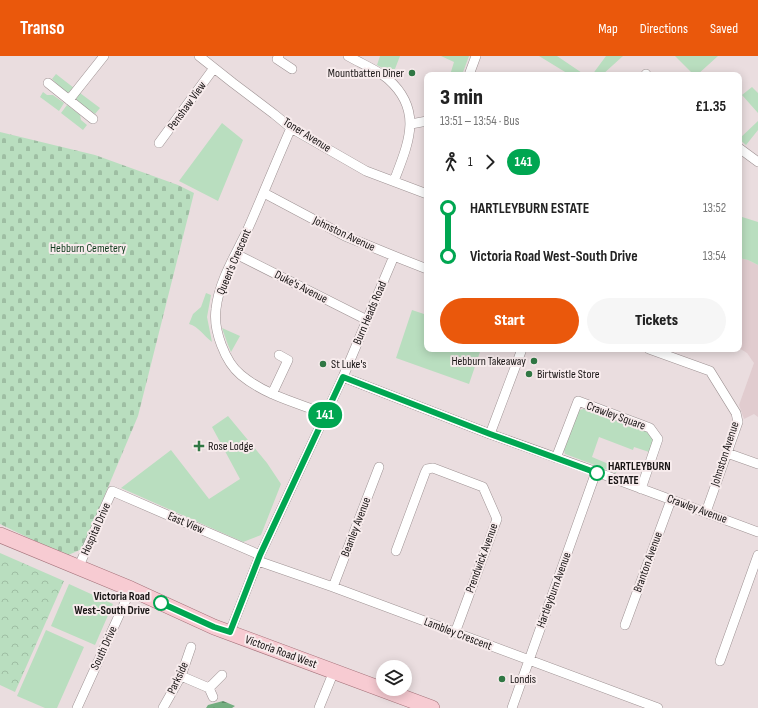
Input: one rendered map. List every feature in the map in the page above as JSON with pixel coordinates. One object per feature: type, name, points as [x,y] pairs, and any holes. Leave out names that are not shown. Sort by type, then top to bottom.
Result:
[{"type":"main road","name":"Victoria Road West","points":[[0,535],[79,566],[214,627],[432,708]]},
{"type":"street","points":[[69,100],[104,56]]},
{"type":"street","name":"Toner Avenue","points":[[199,56],[291,128],[366,171],[424,193]]},
{"type":"street","points":[[279,56],[277,59],[292,69]]},
{"type":"street","points":[[348,56],[387,78],[404,98],[411,124],[407,147],[394,181]]},
{"type":"street","points":[[470,72],[476,56]]},
{"type":"street","name":"Penshaw View","points":[[159,143],[214,68]]},
{"type":"street","points":[[48,83],[93,119]]},
{"type":"street","points":[[411,124],[424,122]]},
{"type":"street","name":"Queen's Crescent","points":[[291,128],[264,193],[220,287],[215,311],[221,346],[229,361],[240,374],[261,389],[326,414]]},
{"type":"street","points":[[742,150],[758,162]]},
{"type":"street","name":"Johnston Avenue","points":[[264,193],[345,236],[424,268]]},
{"type":"street","name":"Duke's Avenue","points":[[236,254],[367,320]]},
{"type":"street","name":"Burn Heads Road","points":[[230,632],[259,558],[343,377],[394,256]]},
{"type":"street","points":[[490,434],[521,352]]},
{"type":"street","name":"Johnston Avenue","points":[[657,352],[710,371],[736,413],[738,422],[706,512]]},
{"type":"street","points":[[272,394],[288,360],[279,355]]},
{"type":"street","name":"Crawley Avenue","points":[[343,377],[490,434],[758,532]]},
{"type":"street","name":"Crawley Square","points":[[556,458],[578,401],[650,428],[658,439],[641,489]]},
{"type":"street","points":[[727,453],[758,464]]},
{"type":"street","name":"Beanley Avenue","points":[[334,587],[379,467]]},
{"type":"street","name":"Prendwick Avenue","points":[[396,551],[427,469],[434,468],[483,486],[497,519],[455,633]]},
{"type":"street","name":"Hartleyburn Avenue","points":[[512,708],[596,472]]},
{"type":"street","name":"East View","points":[[112,491],[259,558]]},
{"type":"street","name":"Hospital Drive","points":[[79,566],[112,491]]},
{"type":"street","name":"Branton Avenue","points":[[625,625],[671,500]]},
{"type":"street","points":[[720,660],[758,555]]},
{"type":"street","name":"Lambley Crescent","points":[[259,558],[455,633],[658,708]]},
{"type":"street","name":"South Drive","points":[[77,708],[131,589]]},
{"type":"street","name":"Parkside","points":[[163,708],[181,676],[191,647]]},
{"type":"street","points":[[319,708],[334,671]]},
{"type":"street","points":[[209,688],[222,675]]},
{"type":"street","points":[[181,676],[209,688],[213,697]]},
{"type":"shaded area","points":[[742,259],[758,265],[758,417],[754,414],[744,419],[739,405],[754,363],[747,353],[742,350]]},
{"type":"green space","points":[[380,56],[400,56],[393,74],[377,65]]},
{"type":"green space","points":[[441,56],[469,56],[463,72],[451,72],[454,62]]},
{"type":"green space","points":[[539,56],[557,56],[581,72],[565,72]]},
{"type":"green space","points":[[606,56],[623,56],[605,72],[594,72]]},
{"type":"green space","points":[[675,56],[718,56],[700,72],[691,72]]},
{"type":"green space","points":[[56,74],[74,88],[72,92],[64,93],[59,89],[58,85],[52,79]]},
{"type":"green space","points":[[752,87],[758,93],[758,113],[742,95]]},
{"type":"green space","points":[[43,92],[47,95],[53,95],[64,103],[59,111],[40,97]]},
{"type":"green space","points":[[80,93],[100,108],[95,114],[90,110],[83,109],[76,101],[77,96]]},
{"type":"green space","points":[[67,105],[80,115],[81,120],[87,125],[83,130],[61,113]]},
{"type":"green space","points":[[758,121],[758,130],[746,145],[742,142],[742,136]]},
{"type":"green space","points":[[222,123],[243,140],[218,201],[179,181]]},
{"type":"green space","name":"Hebburn Cemetery","points":[[0,132],[95,155],[178,185],[194,193],[138,416],[82,549],[66,556],[0,524]]},
{"type":"green space","points":[[742,217],[758,222],[758,265],[742,259]]},
{"type":"green space","points":[[206,293],[211,295],[207,317],[212,342],[198,329],[189,324],[193,314],[201,307]]},
{"type":"green space","points":[[412,310],[424,314],[424,352],[480,352],[469,384],[396,358]]},
{"type":"green space","points":[[222,328],[240,336],[231,352],[228,345]]},
{"type":"green space","points":[[584,409],[648,432],[654,439],[649,452],[634,447],[633,450],[599,437],[592,457],[618,468],[616,473],[565,454],[564,450],[579,410]]},
{"type":"green space","points":[[228,416],[267,463],[281,484],[261,535],[243,542],[121,488],[171,450],[209,499],[240,479],[212,427]]},
{"type":"green space","points":[[0,553],[64,581],[15,692],[0,685]]},
{"type":"green space","points":[[69,584],[113,604],[95,645],[51,626]]},
{"type":"green space","points":[[46,630],[84,647],[57,708],[45,708],[17,696]]},
{"type":"green space","points":[[223,701],[235,706],[232,708],[206,708],[208,705]]},
{"type":"bus line","name":"141","points":[[161,603],[214,627],[230,632],[260,555],[343,377],[490,434],[597,473]]},
{"type":"place","name":"Mountbatten Diner","points":[[412,73]]},
{"type":"place","name":"Hebburn Takeaway","points":[[534,361]]},
{"type":"place","name":"St Luke's","points":[[323,364]]},
{"type":"place","name":"Birtwistle Store","points":[[529,374]]},
{"type":"place","name":"Rose Lodge","points":[[199,446]]},
{"type":"place","name":"HARTLEYBURN ESTATE","points":[[597,473]]},
{"type":"place","name":"Victoria Road West-South Drive","points":[[161,603]]},
{"type":"place","name":"Londis","points":[[502,679]]}]
